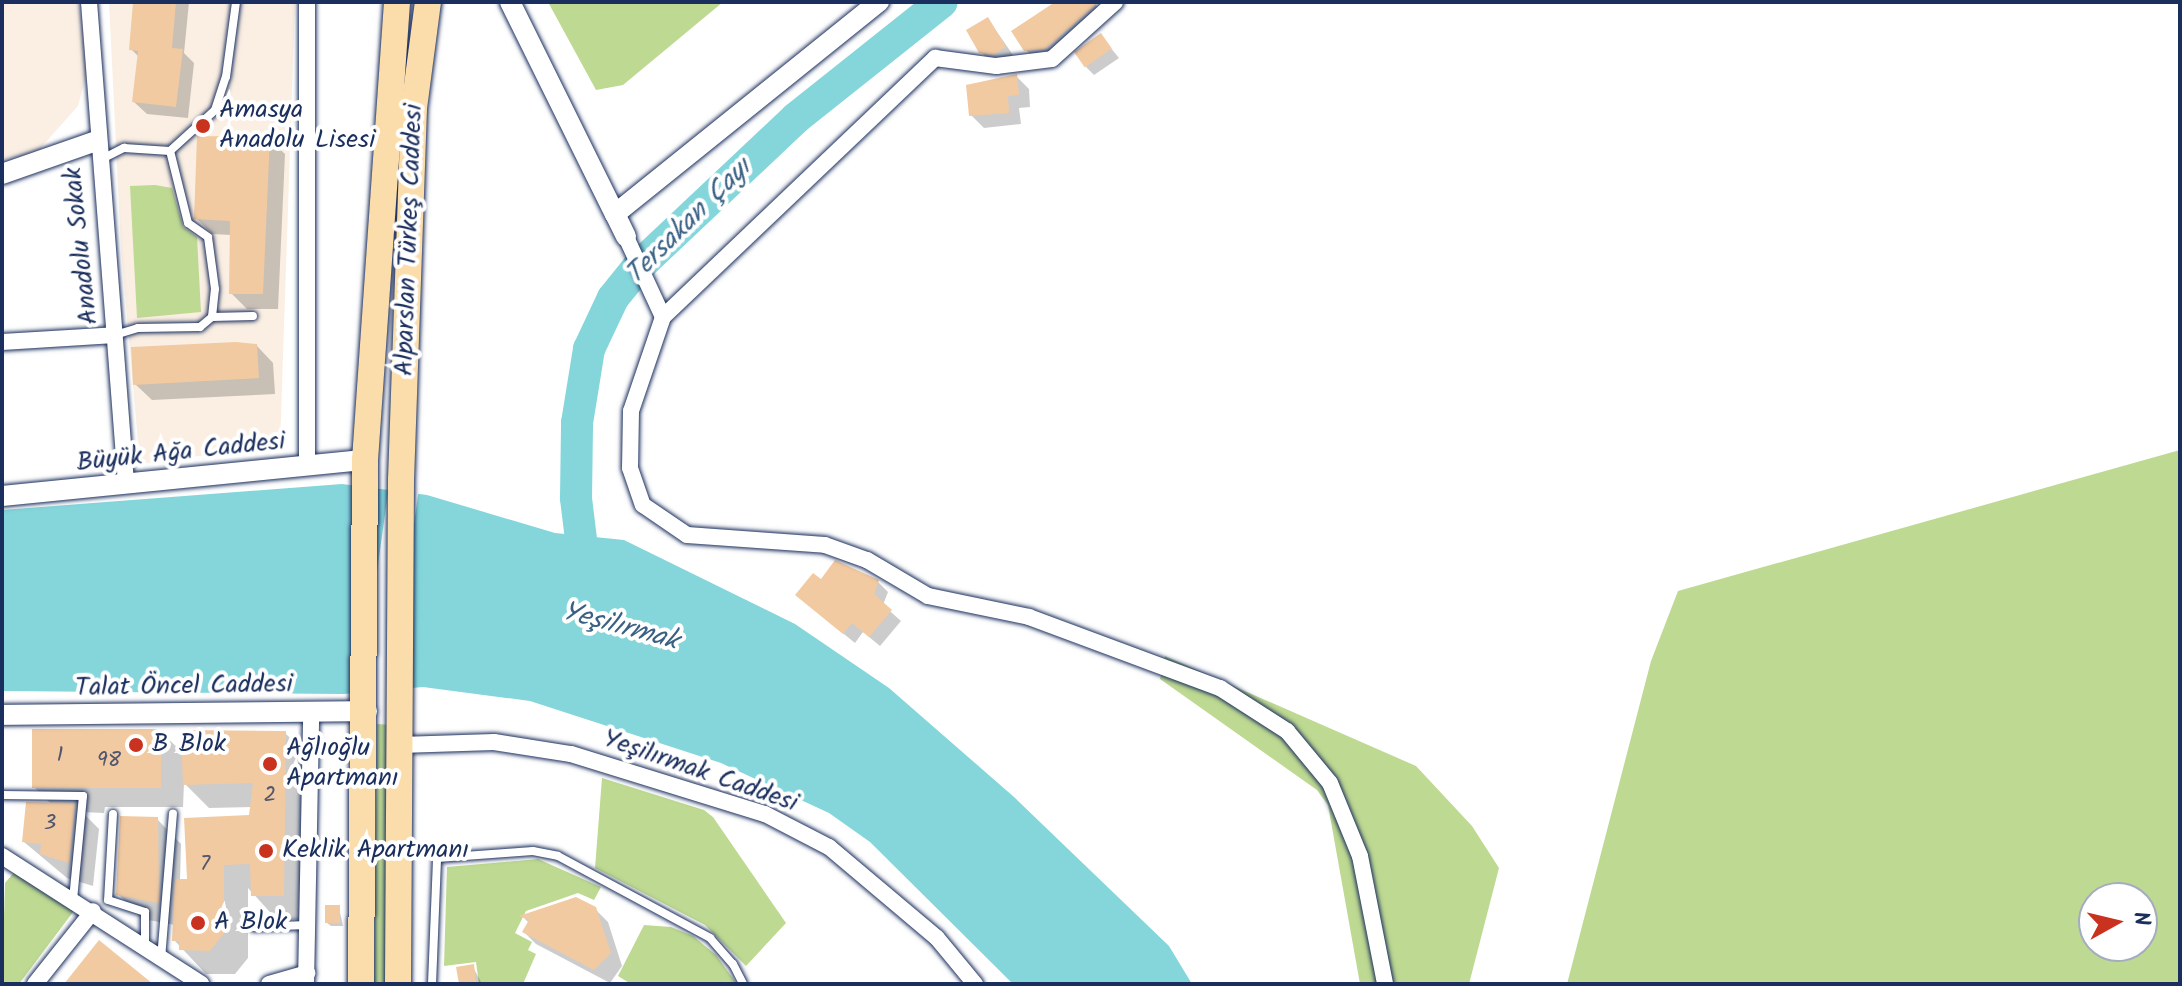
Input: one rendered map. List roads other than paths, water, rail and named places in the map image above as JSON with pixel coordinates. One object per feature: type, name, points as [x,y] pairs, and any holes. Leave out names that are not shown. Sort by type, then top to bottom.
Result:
[{"type":"highway","name":"Alparslan Türkeş Caddesi","points":[[367,705],[365,469],[397,2]]},
{"type":"highway","name":"Alparslan Türkeş Caddesi","points":[[400,745],[401,480],[414,108],[428,2]]},
{"type":"highway","points":[[361,984],[367,705]]},
{"type":"highway","points":[[398,984],[400,745]]},
{"type":"street","name":"Anadolu Sokak","points":[[89,2],[97,151],[126,485]]},
{"type":"street","points":[[307,2],[307,467]]},
{"type":"street","points":[[510,2],[663,317]]},
{"type":"street","points":[[615,214],[879,2]]},
{"type":"street","points":[[1115,2],[1052,59],[996,66],[935,58],[663,317],[631,411],[630,468],[643,505],[687,535],[825,545],[867,560],[928,596],[1029,617],[1170,666],[1247,705],[1287,731],[1330,783],[1360,856],[1385,984]]},
{"type":"street","points":[[2,174],[97,151]]},
{"type":"street","points":[[2,342],[115,335]]},
{"type":"street","name":"Büyük Ağa Caddesi","points":[[2,496],[307,467],[365,469]]},
{"type":"street","name":"Talat Öncel Caddesi","points":[[2,715],[311,712],[367,705]]},
{"type":"street","points":[[269,984],[306,978],[311,712]]},
{"type":"street","name":"Yeşilırmak Caddesi","points":[[400,745],[494,742],[571,754],[765,814],[829,847],[937,938],[975,984]]},
{"type":"street","points":[[2,856],[93,911],[201,984]]},
{"type":"street","points":[[35,984],[93,911]]},
{"type":"lane","points":[[97,151],[124,148],[170,151],[215,110],[226,77],[236,2]]},
{"type":"lane","points":[[170,151],[188,223],[208,237],[215,289],[212,317]]},
{"type":"lane","points":[[115,335],[138,328],[200,327],[212,317],[253,316]]},
{"type":"lane","points":[[2,795],[83,796],[73,899]]},
{"type":"lane","points":[[161,959],[173,813]]},
{"type":"lane","points":[[113,814],[108,900],[145,912],[145,947]]},
{"type":"lane","points":[[432,984],[437,858],[533,851],[558,856],[710,938],[733,964],[743,984]]},
{"type":"lane","points":[[254,927],[308,925]]},
{"type":"water","name":"Yeşilırmak","points":[[342,484],[427,495],[555,533],[624,540],[795,624],[889,688],[1014,797],[1169,946],[1192,984],[1013,984],[870,842],[829,813],[721,763],[530,701],[423,687],[344,694],[2,691],[2,510]]},
{"type":"waterway","name":"Tersakan Çayı","points":[[586,580],[576,498],[577,423],[589,349],[613,298],[638,267],[796,118],[942,2]]},
{"type":"place","name":"Amasya Anadolu Lisesi","points":[[203,126]]},
{"type":"place","name":"B Blok","points":[[136,745]]},
{"type":"place","name":"Ağlıoğlu Apartmanı","points":[[270,764]]},
{"type":"place","name":"Keklik Apartmanı","points":[[266,851]]},
{"type":"place","name":"A Blok","points":[[198,923]]}]
